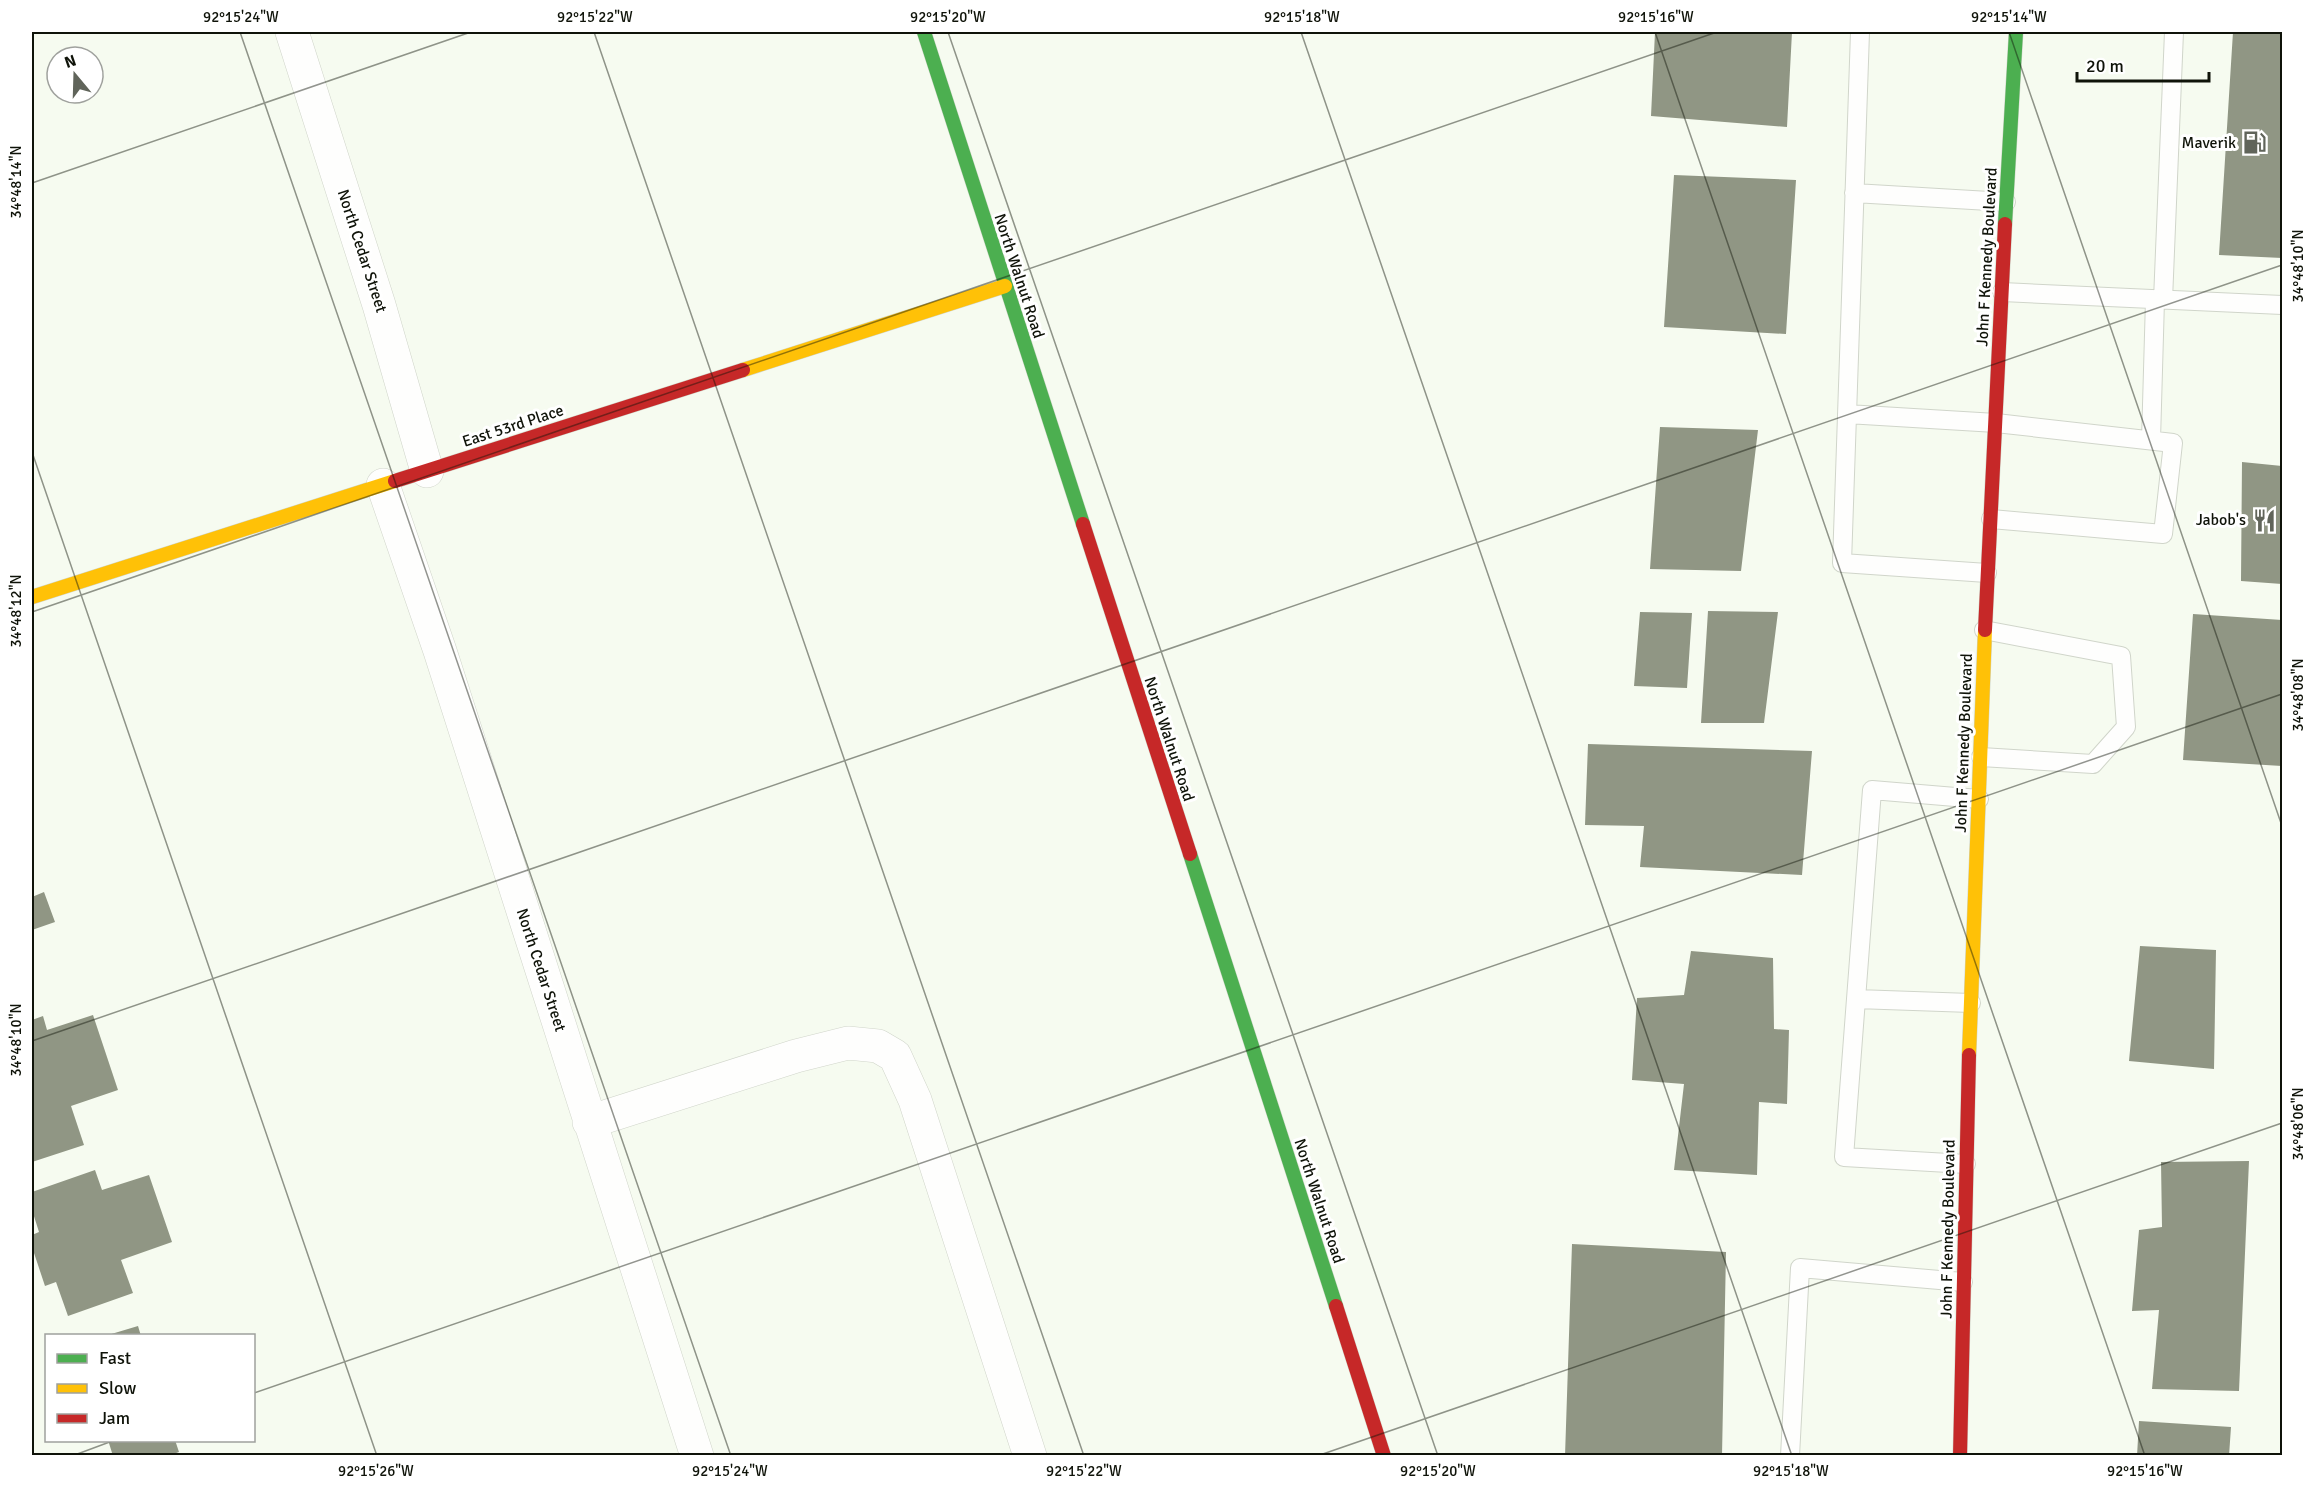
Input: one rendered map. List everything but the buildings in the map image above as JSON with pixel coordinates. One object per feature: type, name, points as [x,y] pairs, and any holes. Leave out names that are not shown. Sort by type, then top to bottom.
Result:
[{"type":"street","name":"North Cedar Street","points":[[292,32],[379,305],[427,471]]},
{"type":"street","name":"North Walnut Road","points":[[924,32],[1384,1455]]},
{"type":"street","name":"John F Kennedy Boulevard","points":[[1960,1455],[1966,1164],[1984,630],[2016,32]]},
{"type":"street","name":"East 53rd Place","points":[[32,597],[1005,286]]},
{"type":"street","name":"North Cedar Street","points":[[383,485],[440,651],[697,1455]]},
{"type":"street","points":[[589,1122],[796,1056],[848,1043],[878,1046],[895,1056],[915,1100],[1030,1455]]},
{"type":"lane","points":[[1860,32],[1842,563],[1987,573]]},
{"type":"lane","points":[[2151,440],[2174,32]]},
{"type":"lane","points":[[1854,193],[2006,202]]},
{"type":"lane","points":[[2002,292],[2283,305]]},
{"type":"lane","points":[[1847,414],[1996,423],[2173,443],[2163,534],[1991,519]]},
{"type":"lane","points":[[1981,757],[2093,764],[2126,727],[2121,657],[1984,630]]},
{"type":"lane","points":[[1966,1164],[1844,1157],[1872,790],[1980,799]]},
{"type":"lane","points":[[1856,999],[1971,1003]]},
{"type":"lane","points":[[1790,1455],[1800,1268],[1963,1282]]},
{"type":"traffic: fast","points":[[924,32],[1083,524]]},
{"type":"traffic: fast","points":[[2005,224],[2016,32]]},
{"type":"traffic: fast","points":[[1190,854],[1336,1306]]},
{"type":"traffic: slow","points":[[743,370],[1005,286]]},
{"type":"traffic: slow","points":[[32,597],[395,481]]},
{"type":"traffic: slow","points":[[1969,1055],[1985,630]]},
{"type":"traffic: jam","points":[[1985,630],[2005,224]]},
{"type":"traffic: jam","points":[[395,481],[743,370]]},
{"type":"traffic: jam","points":[[1083,524],[1190,854]]},
{"type":"traffic: jam","points":[[1960,1456],[1969,1055]]},
{"type":"traffic: jam","points":[[1336,1306],[1384,1456]]},
{"type":"place","name":"Maverik","points":[[2254,143]]},
{"type":"place","name":"Jabob's","points":[[2264,520]]}]
